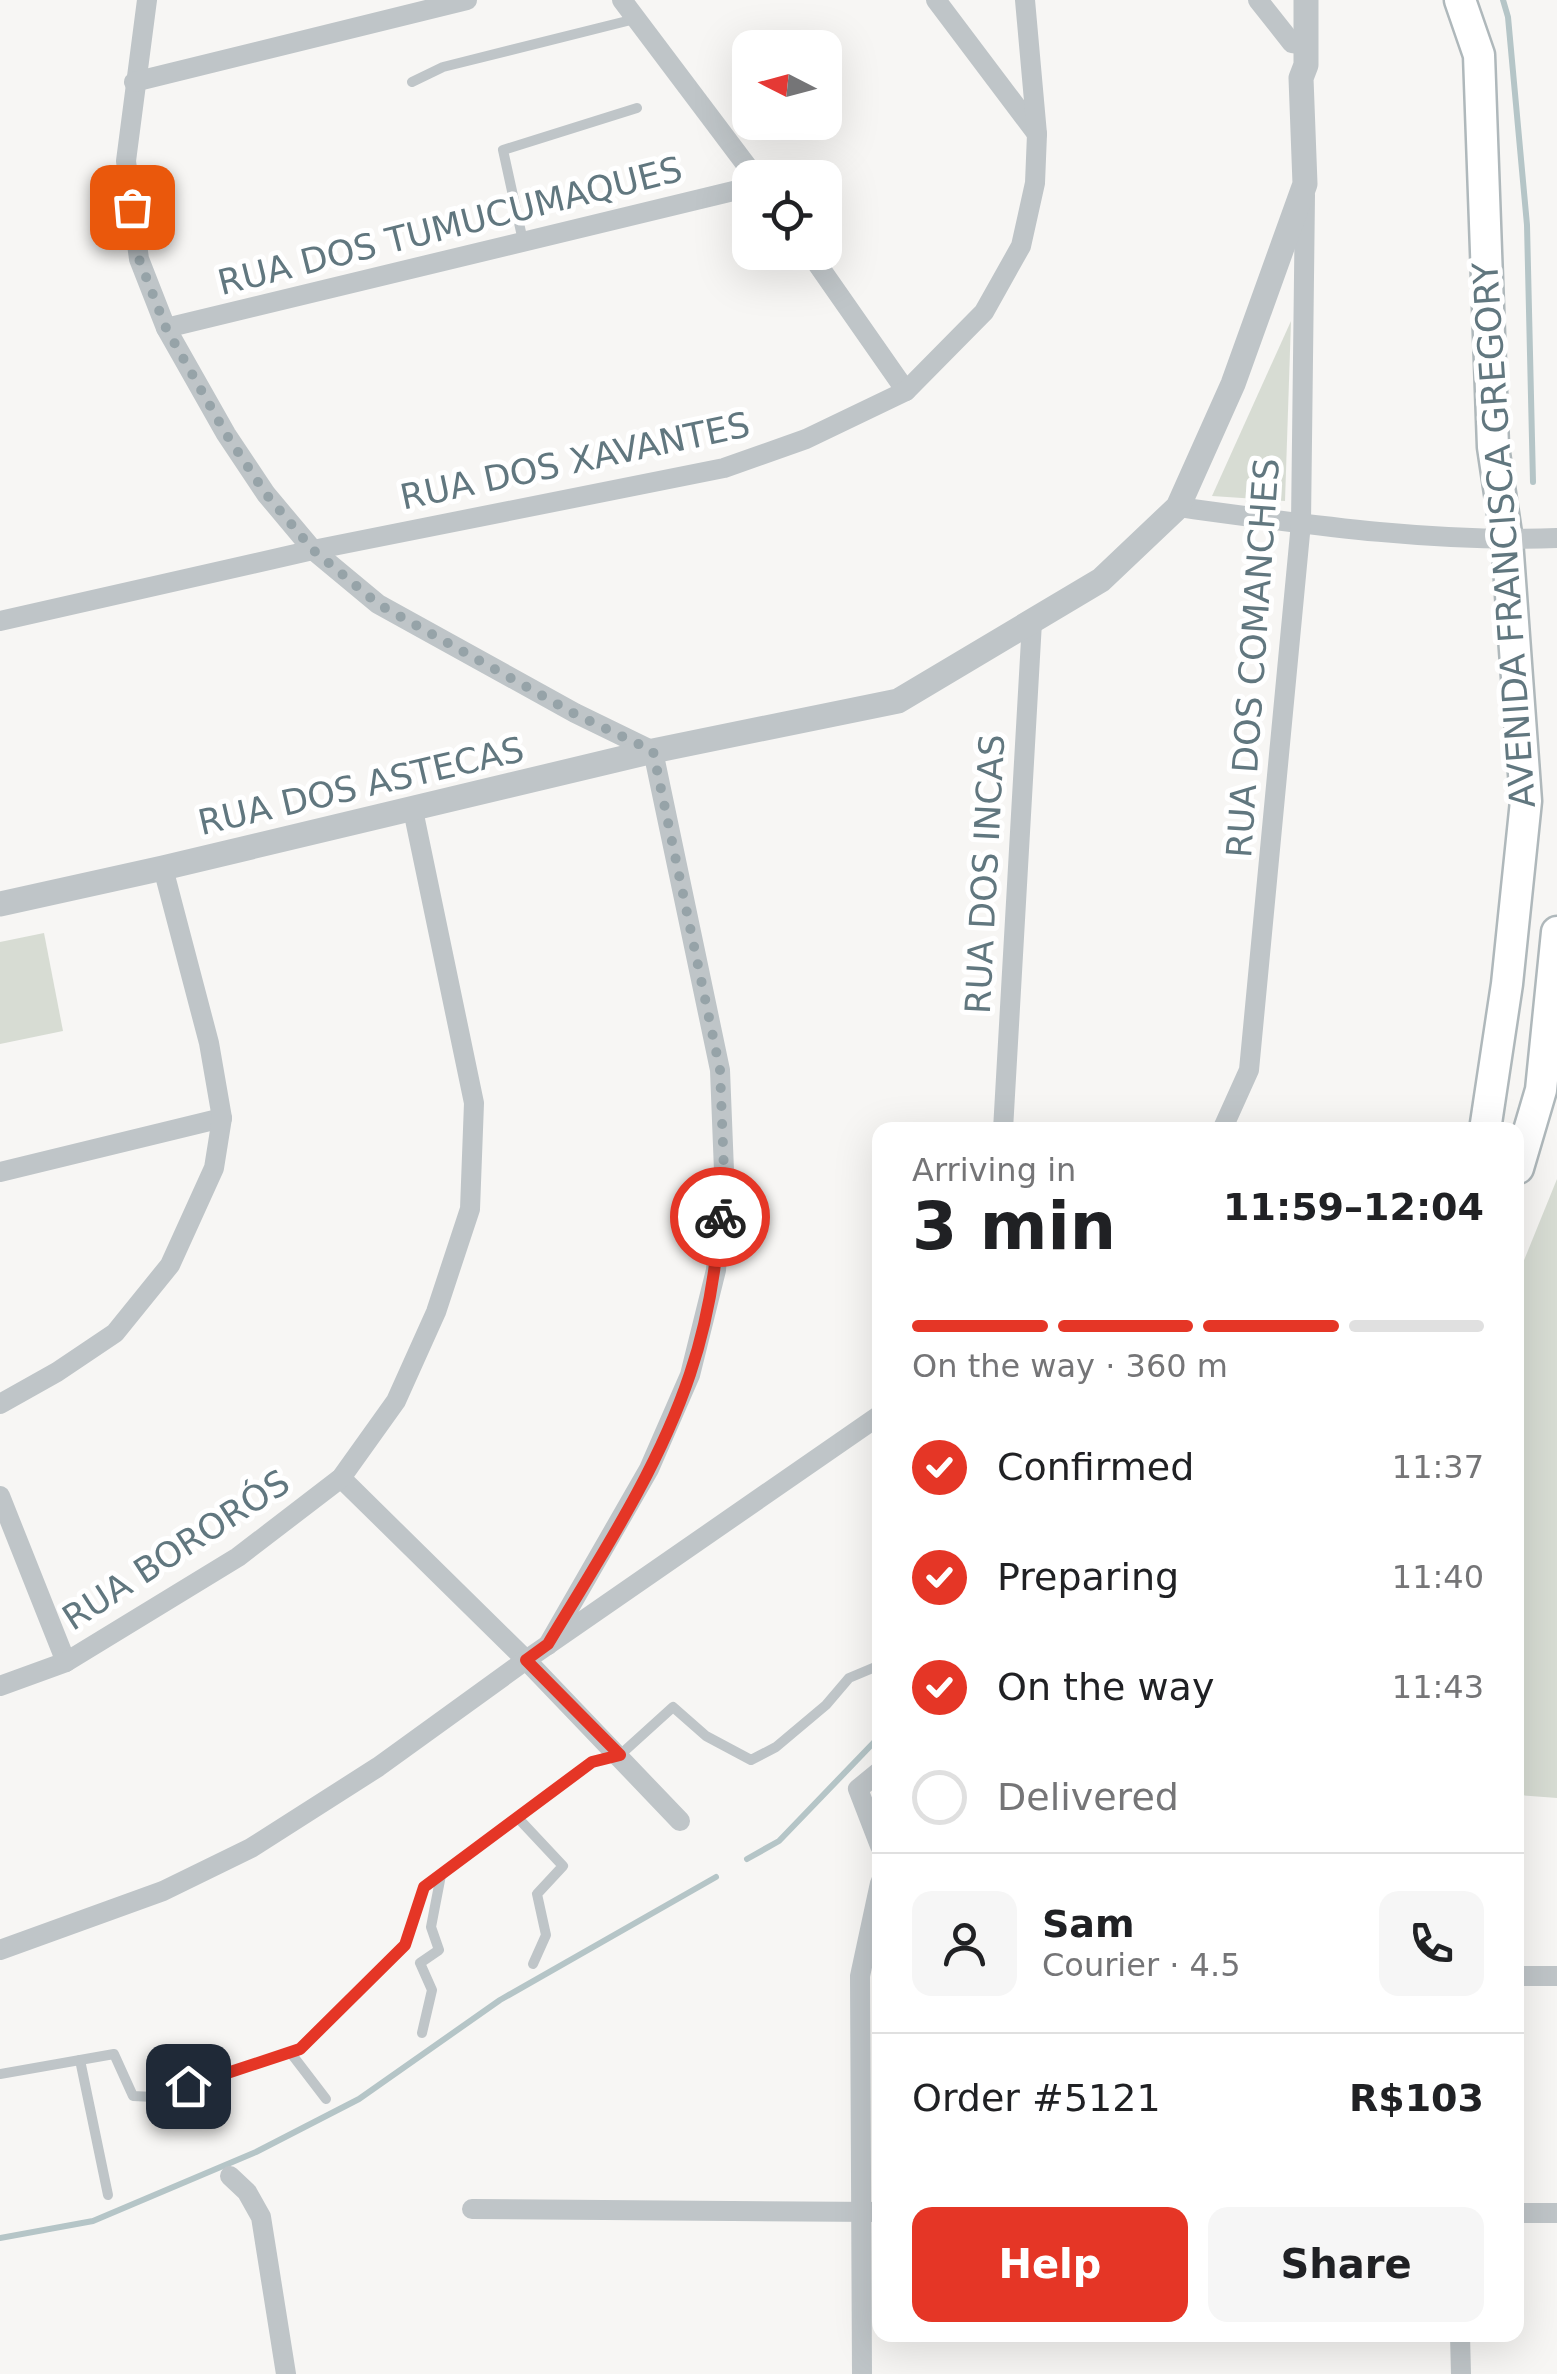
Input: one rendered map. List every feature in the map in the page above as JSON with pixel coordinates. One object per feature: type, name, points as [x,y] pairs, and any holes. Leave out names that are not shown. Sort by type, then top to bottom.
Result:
[{"type":"main road","name":"AVENIDA FRANCISCA GREGORY","points":[[1460,0],[1479,56],[1493,447],[1507,540],[1526,800],[1507,984],[1486,1122]]},
{"type":"main road","points":[[1524,1154],[1549,1094],[1557,932]]},
{"type":"street","points":[[147,0],[126,161],[139,259],[166,328],[226,434],[266,494],[313,550],[378,604],[575,714],[653,751],[720,1070],[724,1171],[716,1270],[690,1375],[649,1470],[548,1644]]},
{"type":"street","points":[[134,82],[467,0]]},
{"type":"street","points":[[622,0],[742,160]]},
{"type":"street","points":[[936,0],[1037,134]]},
{"type":"street","name":"RUA DOS XAVANTES","points":[[0,621],[313,550],[724,468],[806,439],[906,391],[984,312],[1021,246],[1035,183],[1037,134],[1026,0]]},
{"type":"street","points":[[1258,0],[1299,44]]},
{"type":"street","name":"RUA DOS ASTECAS","points":[[0,904],[653,751],[898,701],[1101,580],[1178,508],[1233,384],[1305,184],[1301,78],[1294,64],[1299,44],[1288,0]]},
{"type":"street","points":[[1299,44],[1306,0]]},
{"type":"street","name":"RUA DOS COMANCHES","points":[[1226,1122],[1249,1070],[1301,524],[1305,184]]},
{"type":"street","name":"RUA DOS TUMUCUMAQUES","points":[[166,328],[732,191]]},
{"type":"street","points":[[822,270],[906,391]]},
{"type":"street","points":[[1178,508],[1301,524],[1507,540],[1557,538]]},
{"type":"street","name":"RUA DOS INCAS","points":[[1002,1122],[1032,622]]},
{"type":"street","name":"RUA BORORÓS","points":[[0,1686],[66,1662],[238,1557],[340,1478],[396,1401],[436,1312],[470,1210],[474,1103],[413,810]]},
{"type":"street","points":[[0,1404],[114,1333],[170,1265],[214,1168],[222,1118],[209,1043],[164,868]]},
{"type":"street","points":[[0,1172],[222,1118]]},
{"type":"street","points":[[0,1950],[163,1890],[251,1848],[378,1768],[548,1644],[872,1421]]},
{"type":"street","points":[[340,1478],[526,1660],[680,1820]]},
{"type":"street","points":[[0,1496],[66,1662]]},
{"type":"street","points":[[872,1777],[858,1789],[872,1825]]},
{"type":"street","points":[[862,2374],[871,2212],[870,1976]]},
{"type":"street","points":[[1524,1976],[1557,1976]]},
{"type":"street","points":[[230,2176],[247,2192],[261,2217],[286,2374]]},
{"type":"street","points":[[472,2209],[871,2212]]},
{"type":"street","points":[[1524,2213],[1557,2213]]},
{"type":"street","points":[[1460,2342],[1461,2374]]},
{"type":"lane","points":[[412,82],[443,68],[636,18]]},
{"type":"lane","points":[[524,242],[503,150],[637,108]]},
{"type":"lane","points":[[0,2074],[114,2054],[134,2096],[154,2096],[300,2049],[405,1945],[424,1887],[592,1762],[620,1755],[673,1707],[706,1736],[751,1760],[776,1747],[826,1705],[849,1678],[872,1668]]},
{"type":"lane","points":[[518,1818],[563,1866],[537,1894],[546,1935],[533,1964]]},
{"type":"lane","points":[[422,2033],[432,1990],[420,1963],[439,1950],[431,1927],[441,1875]]},
{"type":"lane","points":[[290,2052],[326,2100]]},
{"type":"lane","points":[[80,2060],[108,2195]]},
{"type":"shaded area","points":[[1291,321],[1285,501],[1212,496]]},
{"type":"shaded area","points":[[44,933],[63,1031],[0,1044],[0,942]]},
{"type":"shaded area","points":[[1557,1179],[1557,1798],[1524,1795],[1524,1260]]},
{"type":"waterway","points":[[1503,0],[1508,17],[1527,225],[1533,482]]},
{"type":"waterway","points":[[747,1859],[779,1841],[872,1744]]},
{"type":"waterway","points":[[0,2238],[93,2221],[256,2152],[359,2099],[500,2000],[716,1877]]},
{"type":"way so far","points":[[132,207],[139,259],[166,328],[226,434],[266,494],[313,550],[378,604],[575,714],[653,751],[720,1070],[724,1171],[720,1217]]},
{"type":"route","points":[[188,2086],[300,2049],[405,1945],[424,1887],[592,1762],[620,1755],[526,1660],[548,1644],[649,1470],[690,1375],[716,1270],[720,1217]]}]
